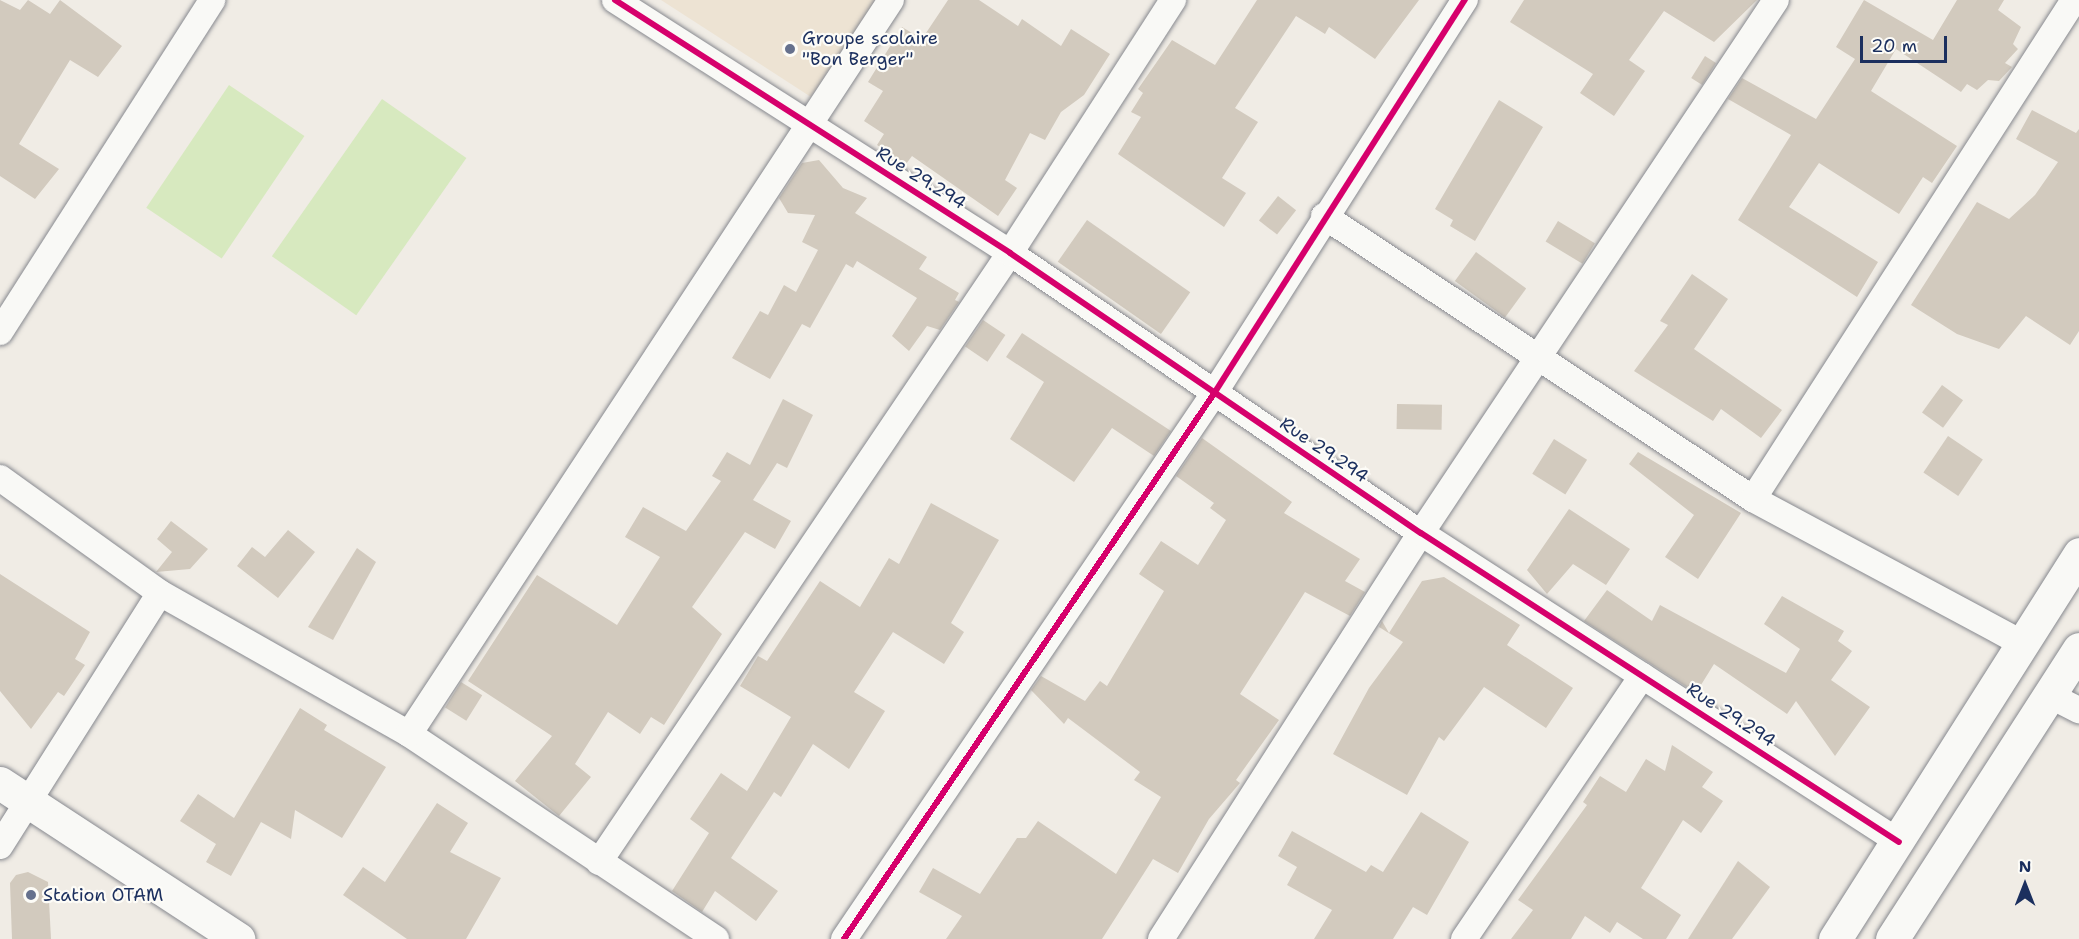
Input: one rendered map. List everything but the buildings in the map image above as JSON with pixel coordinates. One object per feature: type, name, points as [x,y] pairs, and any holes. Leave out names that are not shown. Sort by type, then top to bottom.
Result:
[{"type":"main road","points":[[1835,939],[1899,842],[2020,642],[2079,554]]},
{"type":"main road","points":[[1892,939],[2079,649]]},
{"type":"main road","points":[[0,783],[238,939]]},
{"type":"street","points":[[0,332],[212,0]]},
{"type":"street","name":"Rue 29.294","points":[[615,0],[1010,253],[1213,395],[1420,533],[1899,842]]},
{"type":"street","points":[[409,734],[807,124],[891,0]]},
{"type":"street","points":[[598,862],[1010,253],[1173,0]]},
{"type":"street","points":[[844,939],[1213,395],[1324,216],[1465,0]]},
{"type":"street","points":[[1161,939],[1420,533],[1776,0]]},
{"type":"street","points":[[1753,499],[2074,0]]},
{"type":"street","points":[[1324,216],[1753,499],[2020,642]]},
{"type":"street","points":[[0,478],[160,593],[409,734],[716,939]]},
{"type":"street","points":[[0,846],[30,802],[160,593]]},
{"type":"street","points":[[1464,939],[1642,676]]},
{"type":"street","points":[[2049,695],[2079,710]]},
{"type":"shaded area","name":"Groupe scolaire \"Bon Berger\"","points":[[661,0],[875,0],[811,97]]},
{"type":"green space","points":[[229,85],[304,136],[222,259],[146,208]]},
{"type":"green space","points":[[382,99],[466,158],[356,315],[272,256]]},
{"type":"cycle path","points":[[615,0],[1010,253],[1421,533],[1899,842]]},
{"type":"cycle path","points":[[844,939],[1213,395],[1465,0]]},
{"type":"place","name":"Groupe scolaire \"Bon Berger\"","points":[[790,49]]},
{"type":"place","name":"Station OTAM","points":[[31,895]]}]
